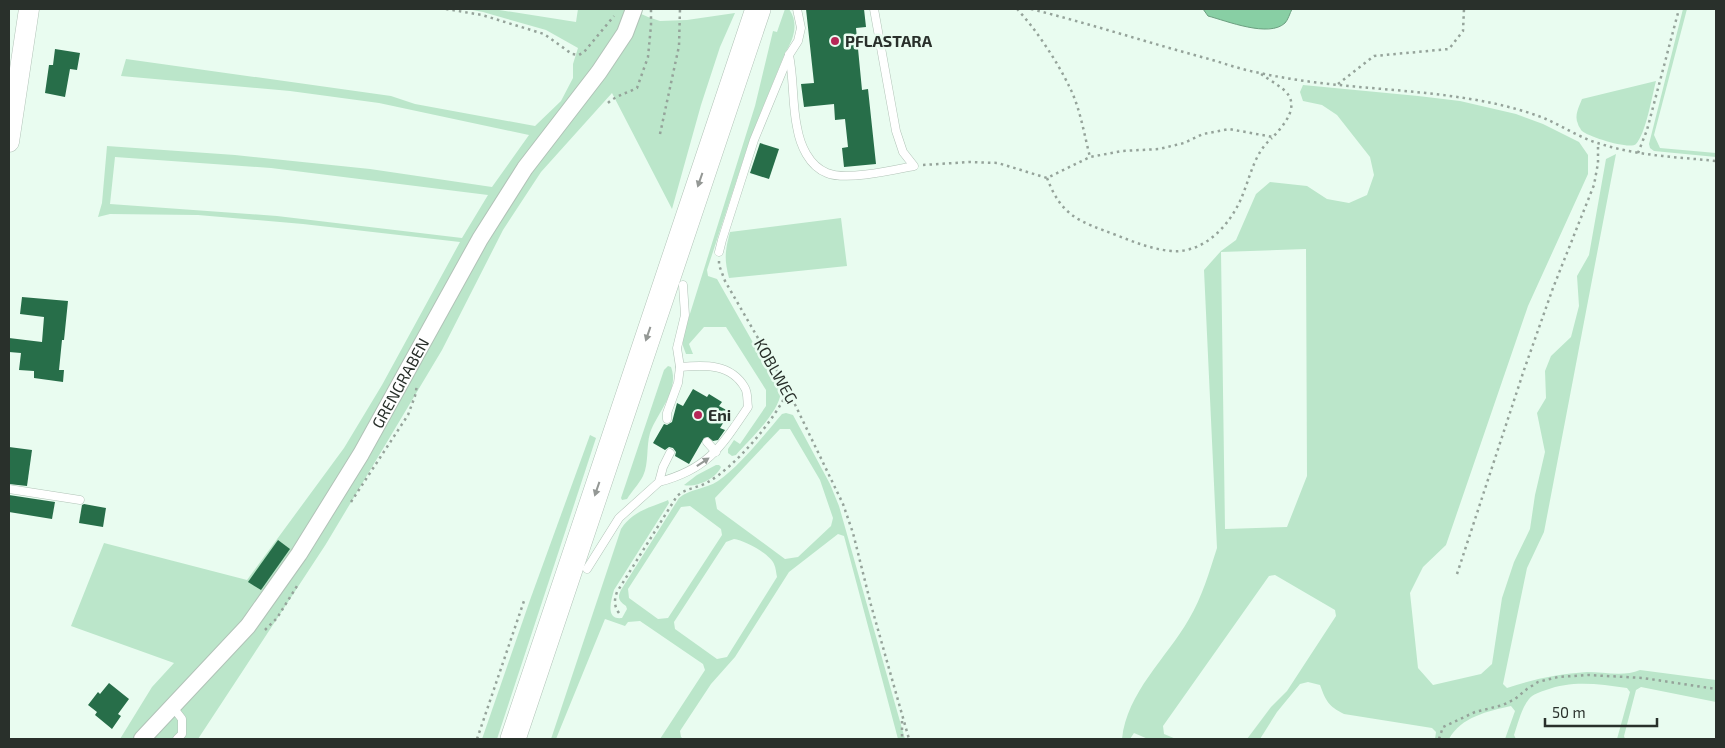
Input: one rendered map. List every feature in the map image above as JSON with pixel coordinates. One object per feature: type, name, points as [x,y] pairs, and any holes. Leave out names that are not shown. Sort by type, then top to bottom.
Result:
[{"type":"main road","points":[[529,739],[683,285],[757,34],[758,9]]},
{"type":"main road","points":[[513,739],[757,34],[774,9]]},
{"type":"street","points":[[9,142],[29,9]]},
{"type":"street","name":"GRENGRABEN","points":[[142,739],[248,626],[299,554],[361,454],[480,239],[525,168],[572,108],[620,41],[634,9]]},
{"type":"lane","points":[[719,252],[754,140],[789,55],[798,41],[801,28],[797,9]]},
{"type":"lane","points":[[789,55],[793,75],[797,126],[801,144],[811,161],[828,174],[851,176],[882,173],[914,166],[903,152],[896,132],[874,9]]},
{"type":"lane","points":[[667,419],[678,383],[680,367],[677,348],[685,316],[683,285]]},
{"type":"lane","points":[[587,569],[619,518],[659,482],[680,477],[706,461],[716,452],[748,407],[746,389],[735,376],[719,367],[702,365],[680,367]]},
{"type":"lane","points":[[707,442],[716,452]]},
{"type":"lane","points":[[659,482],[662,467],[670,453]]},
{"type":"lane","points":[[9,489],[80,500]]},
{"type":"lane","points":[[172,706],[182,719],[182,734],[176,739]]},
{"type":"path","points":[[446,9],[482,15],[544,34],[572,54],[579,55],[584,52],[614,16]]},
{"type":"path","points":[[608,103],[616,96],[626,94],[637,88],[648,57],[651,9]]},
{"type":"path","points":[[660,134],[679,46],[680,9]]},
{"type":"path","points":[[1016,9],[1028,20],[1070,87],[1090,157]]},
{"type":"path","points":[[1031,9],[1077,20],[1259,73],[1336,85],[1420,92],[1491,103],[1518,109],[1544,118],[1598,144],[1638,153],[1716,161]]},
{"type":"path","points":[[1336,85],[1374,56],[1449,49],[1463,31],[1464,9]]},
{"type":"path","points":[[1638,153],[1647,130],[1679,9]]},
{"type":"path","points":[[1046,178],[1053,194],[1064,210],[1082,222],[1147,247],[1173,251],[1199,246],[1222,230],[1238,207],[1262,146],[1284,126],[1291,113],[1291,100],[1285,90],[1259,73]]},
{"type":"path","points":[[914,166],[970,162],[998,163],[1046,178],[1090,157],[1122,151],[1159,149],[1184,144],[1204,134],[1229,130],[1273,137]]},
{"type":"path","points":[[1456,574],[1530,352],[1594,185],[1598,163],[1598,144]]},
{"type":"path","name":"KOBLWEG","points":[[719,252],[719,265],[725,281],[788,390],[843,504],[853,533],[871,605],[909,739]]},
{"type":"path","points":[[619,613],[615,607],[617,592],[678,496],[683,491],[707,484],[731,465],[773,418],[783,403],[788,390]]},
{"type":"path","points":[[477,739],[525,598]]},
{"type":"path","points":[[1439,739],[1443,727],[1458,719],[1503,705],[1515,699],[1538,682],[1558,677],[1589,675],[1642,678],[1716,689]]},
{"type":"path","points":[[902,717],[902,739]]},
{"type":"shaded area","points":[[467,9],[493,9],[576,22],[578,9],[630,9],[660,21],[687,20],[735,13],[720,47],[701,105],[672,209],[612,93],[541,172],[503,230],[442,350],[326,544],[198,739],[120,739],[152,687],[174,663],[71,626],[104,543],[247,580],[344,448],[382,385],[460,242],[303,224],[198,215],[110,214],[98,217],[102,203],[107,146],[235,155],[370,169],[492,187],[529,135],[379,103],[290,91],[121,76],[126,59],[391,96],[415,104],[535,126],[561,101],[573,78],[573,64],[578,48],[546,30]],"holes":[[[115,157],[271,168],[488,195],[462,238],[277,216],[110,204]]]},
{"type":"shaded area","points":[[785,9],[789,9],[794,20],[793,37],[750,139],[707,270],[708,276],[717,279],[781,392],[775,409],[769,417],[736,455],[732,456],[728,453],[728,449],[734,440],[740,444],[766,406],[766,390],[726,327],[704,327],[689,344],[693,354],[686,354],[683,346],[683,336],[755,106],[773,31],[777,32]]},
{"type":"shaded area","points":[[1203,9],[1292,9],[1285,23],[1278,27],[1259,29],[1208,16]]},
{"type":"shaded area","points":[[1683,9],[1687,9],[1654,135],[1660,148],[1716,153],[1716,157],[1654,151],[1650,148],[1649,144]]},
{"type":"shaded area","points":[[1656,81],[1646,123],[1636,144],[1626,145],[1609,142],[1586,134],[1580,129],[1577,111],[1582,99]]},
{"type":"shaded area","points":[[1303,85],[1460,101],[1516,114],[1543,124],[1579,142],[1588,155],[1588,174],[1528,306],[1446,545],[1423,567],[1410,593],[1418,668],[1433,685],[1481,674],[1492,664],[1502,598],[1514,562],[1530,529],[1535,495],[1545,452],[1537,413],[1546,398],[1545,371],[1551,356],[1571,337],[1579,306],[1577,276],[1589,255],[1606,159],[1616,154],[1544,532],[1527,568],[1503,684],[1507,688],[1566,674],[1587,672],[1621,674],[1640,670],[1716,680],[1716,702],[1641,687],[1636,690],[1624,736],[1625,739],[1617,739],[1630,692],[1627,688],[1596,684],[1566,685],[1539,692],[1529,699],[1518,721],[1514,735],[1516,739],[1505,739],[1515,711],[1511,706],[1484,713],[1468,720],[1454,731],[1449,739],[1435,739],[1436,732],[1432,728],[1344,714],[1328,702],[1320,685],[1308,682],[1300,684],[1277,712],[1260,739],[1247,739],[1271,707],[1287,691],[1336,616],[1335,610],[1275,575],[1269,576],[1163,726],[1164,734],[1176,739],[1148,739],[1134,733],[1130,739],[1122,739],[1125,722],[1139,691],[1194,611],[1217,548],[1204,270],[1221,251],[1236,240],[1256,194],[1270,182],[1307,186],[1327,199],[1349,203],[1367,195],[1374,175],[1370,157],[1337,115],[1322,105],[1303,101],[1300,92]],"holes":[[[1306,249],[1307,476],[1287,527],[1225,529],[1221,252]]]},
{"type":"shaded area","points":[[841,218],[847,266],[729,278],[726,255],[730,232]]},
{"type":"shaded area","points":[[668,366],[671,367],[673,376],[672,384],[670,393],[650,433],[645,471],[627,499],[622,500],[621,498],[664,370]]},
{"type":"shaded area","points":[[782,414],[793,415],[830,484],[839,506],[905,739],[898,739],[844,536],[838,534],[789,572],[735,657],[711,684],[680,731],[683,739],[660,739],[705,670],[703,664],[640,621],[628,622],[625,626],[605,619],[556,739],[551,739],[621,529],[625,523],[647,508],[668,500],[669,503],[614,590],[610,609],[613,616],[617,618],[622,618],[627,609],[619,599],[621,590],[679,498],[713,484],[726,475],[752,450]],"holes":[[[780,429],[790,429],[820,480],[833,518],[831,526],[798,557],[785,559],[717,509],[715,498]],[[690,506],[721,529],[722,535],[668,618],[658,619],[629,598],[628,589],[681,507]],[[734,539],[738,540],[762,552],[772,560],[777,577],[727,657],[717,659],[675,629],[674,622],[726,542]]]},
{"type":"shaded area","points":[[590,435],[596,438],[497,739],[482,739],[530,600]]},
{"type":"shaded area","points":[[716,465],[721,467],[710,479],[699,484],[684,485],[697,475]]},
{"type":"building","points":[[806,9],[864,9],[866,27],[856,28],[862,90],[868,89],[876,164],[844,167],[842,148],[848,147],[845,119],[835,120],[834,104],[804,107],[801,84],[814,83]]},
{"type":"building","points":[[55,49],[80,53],[77,70],[70,69],[65,97],[45,93],[49,65],[53,65]]},
{"type":"building","points":[[760,143],[779,149],[769,179],[750,173]]},
{"type":"building","points":[[22,297],[68,301],[59,370],[64,370],[63,382],[34,378],[34,371],[19,370],[21,353],[9,352],[9,338],[42,342],[44,317],[20,314]]},
{"type":"building","points":[[693,389],[707,397],[709,394],[722,402],[719,406],[730,412],[720,428],[725,430],[718,440],[713,441],[708,437],[704,438],[689,464],[675,456],[676,452],[673,448],[669,447],[665,450],[653,443],[664,424],[667,425],[672,422],[677,403],[683,406]]},
{"type":"building","points":[[9,447],[32,450],[27,486],[9,484]]},
{"type":"building","points":[[9,495],[55,502],[52,519],[9,512]]},
{"type":"building","points":[[82,505],[106,508],[103,527],[79,523]]},
{"type":"building","points":[[278,540],[290,549],[261,590],[248,582]]},
{"type":"building","points":[[109,683],[129,699],[118,714],[121,716],[112,729],[95,715],[97,712],[88,705],[98,692],[100,694]]},
{"type":"place","name":"PFLASTARA","points":[[835,41]]},
{"type":"place","name":"Eni","points":[[698,415]]}]
